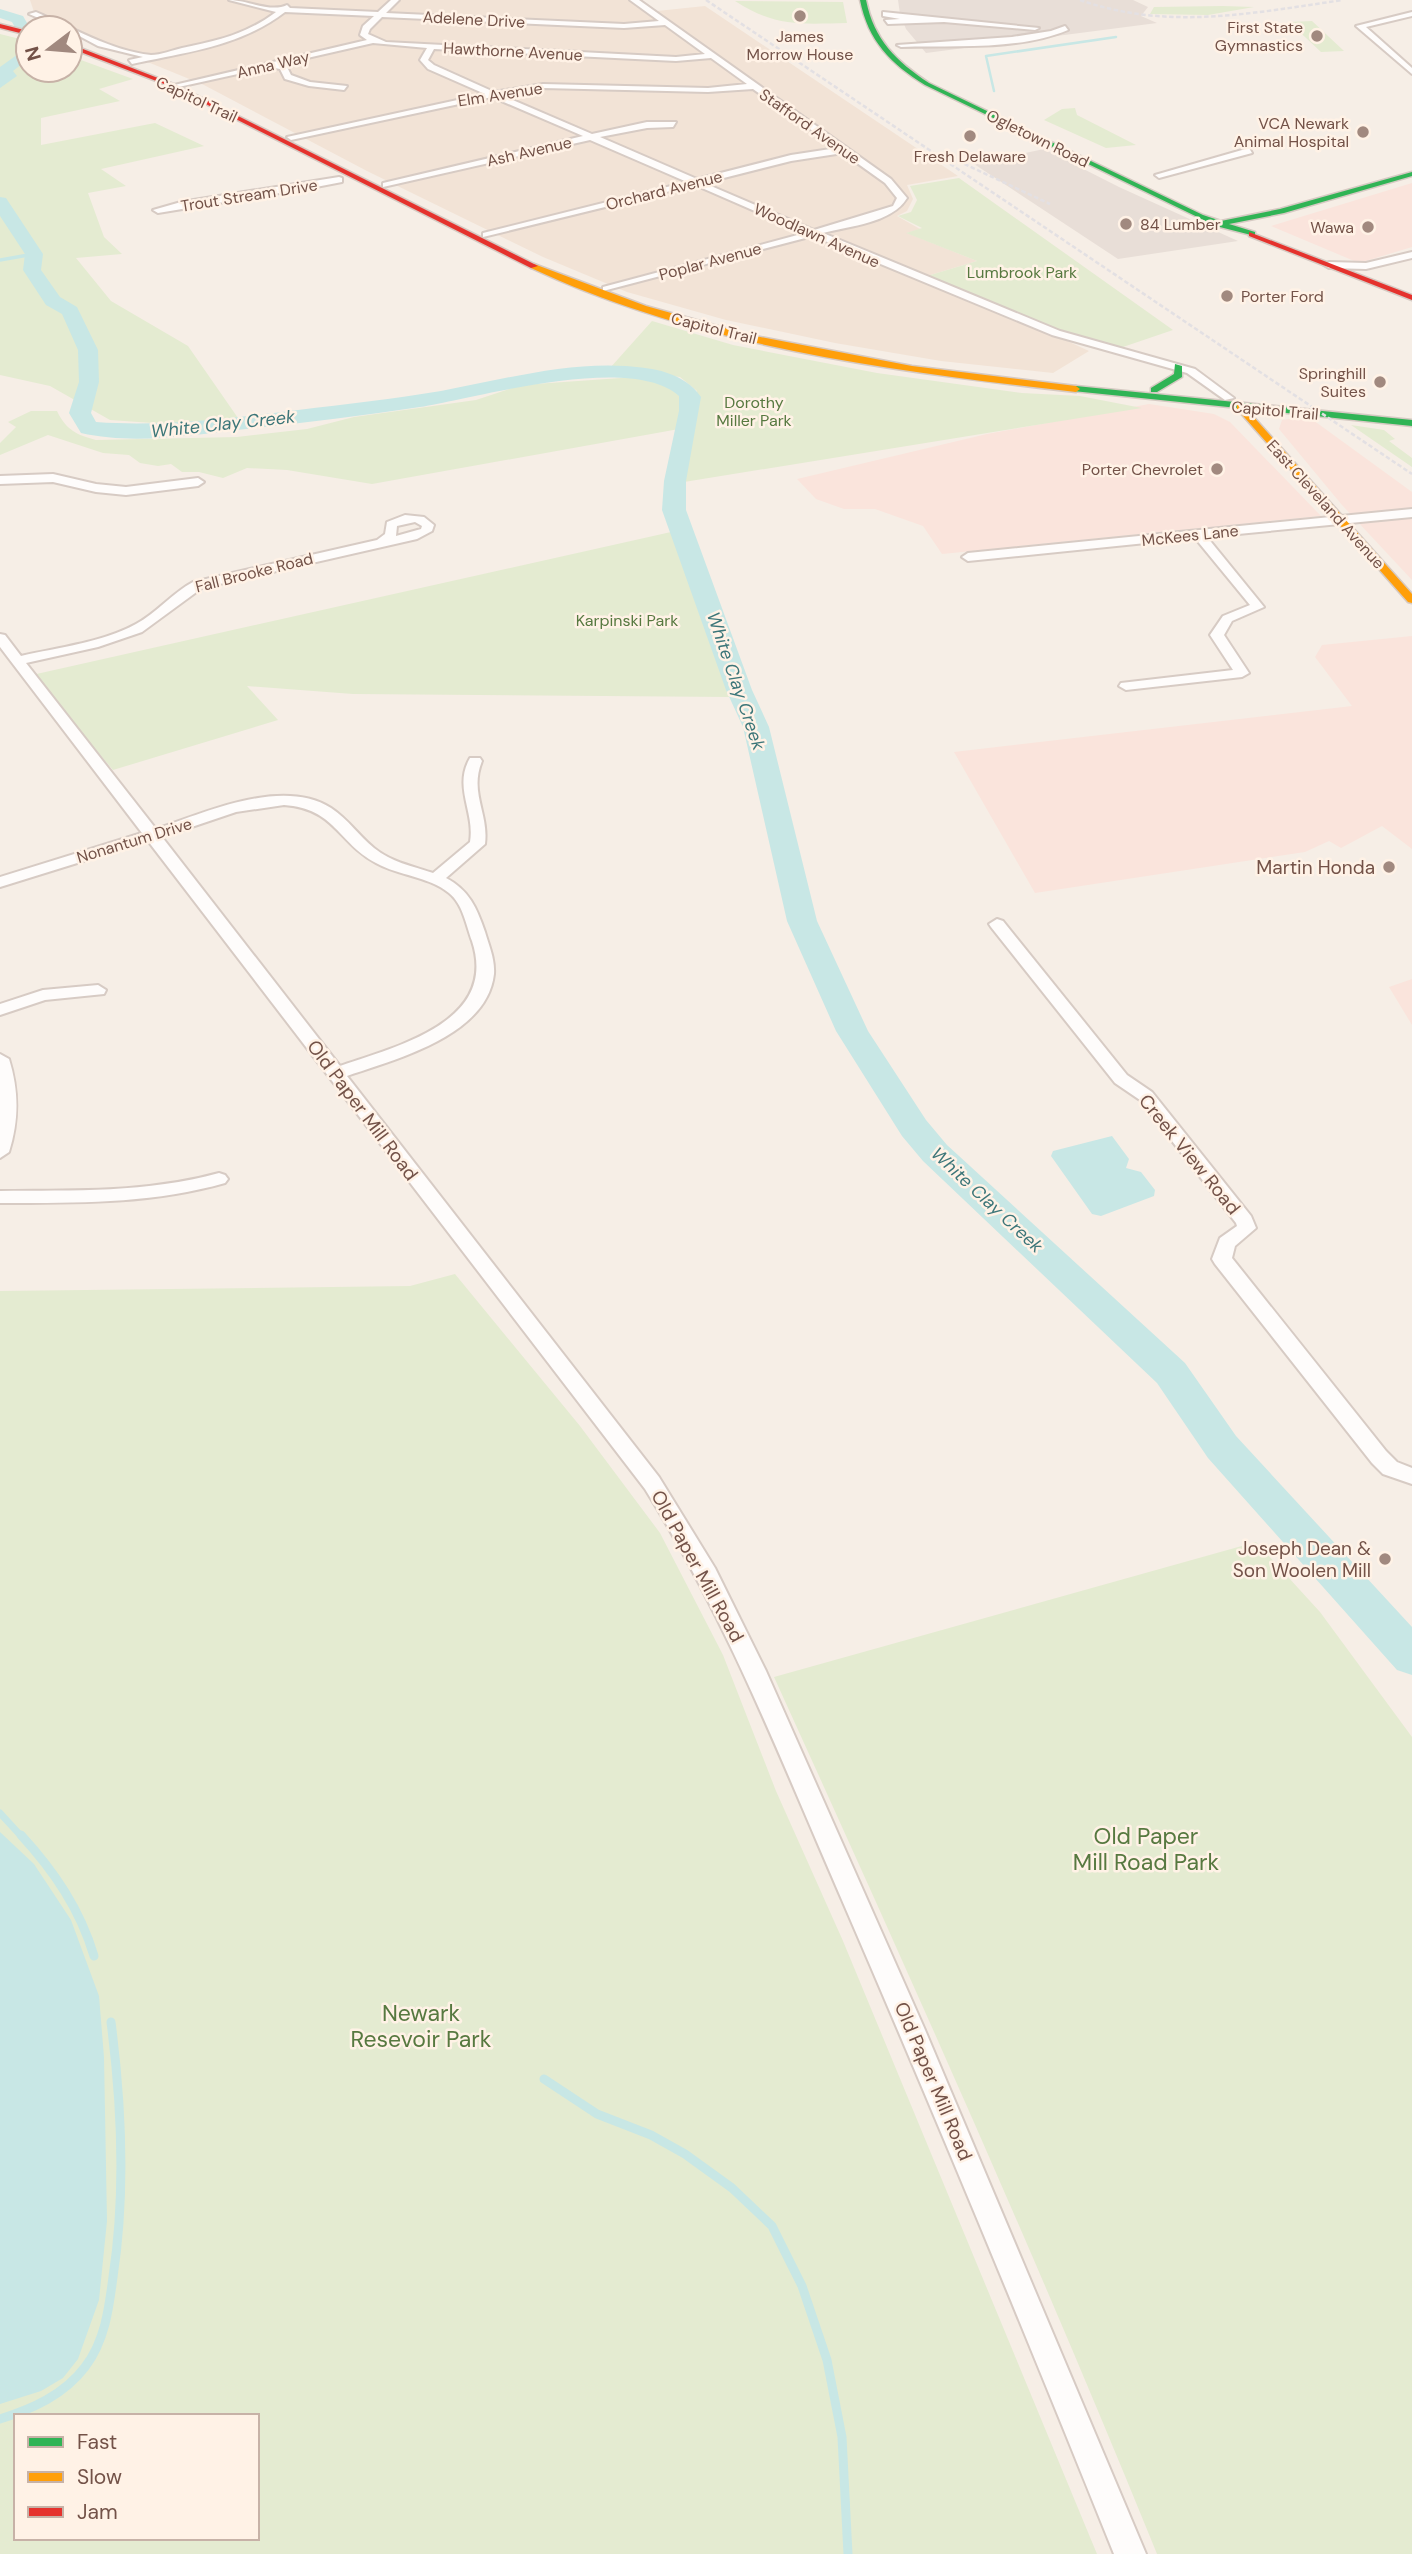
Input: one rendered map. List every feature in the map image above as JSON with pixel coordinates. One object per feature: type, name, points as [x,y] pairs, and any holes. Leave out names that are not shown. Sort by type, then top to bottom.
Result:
[{"type":"main road","points":[[863,5],[872,18],[886,12]]},
{"type":"main road","name":"Ogletown Road","points":[[863,5],[867,27],[875,41],[895,63],[927,84],[1021,128],[1142,191],[1412,298]]},
{"type":"main road","name":"Ogletown Road","points":[[886,12],[901,45],[925,66],[955,86],[1101,156],[1235,227]]},
{"type":"main road","name":"Capitol Trail","points":[[84,42],[132,62],[290,137],[555,268],[607,289],[691,316],[822,346],[963,368],[1234,402],[1412,415]]},
{"type":"main road","name":"Capitol Trail","points":[[84,43],[180,85],[349,178],[546,272],[619,300],[703,326],[818,352],[917,369],[1412,423]]},
{"type":"main road","points":[[984,111],[993,110],[1027,125],[1055,133]]},
{"type":"main road","points":[[1021,128],[1082,153],[1101,156]]},
{"type":"main road","points":[[1235,227],[1273,218],[1281,211],[1394,178],[1412,176]]},
{"type":"main road","points":[[1154,390],[1179,375],[1178,366]]},
{"type":"main road","name":"East Cleveland Avenue","points":[[1234,402],[1412,600]]},
{"type":"street","name":"Adelene Drive","points":[[233,0],[283,10],[624,26],[666,23]]},
{"type":"street","points":[[132,62],[239,38],[262,26],[295,0]]},
{"type":"street","points":[[373,41],[364,35],[366,28],[395,0]]},
{"type":"street","name":"Stafford Avenue","points":[[634,0],[893,185],[902,198],[889,212],[813,233]]},
{"type":"street","points":[[886,12],[916,20],[953,20],[1065,29],[1012,39],[901,45]]},
{"type":"street","points":[[1412,14],[1360,26],[1412,72]]},
{"type":"street","points":[[84,40],[152,58]]},
{"type":"street","name":"Hawthorne Avenue","points":[[373,41],[431,48],[676,59],[712,56]]},
{"type":"street","name":"Anna Way","points":[[180,85],[373,41]]},
{"type":"street","name":"Woodlawn Avenue","points":[[431,48],[424,60],[431,67],[899,270],[1056,333],[1178,366],[1208,380],[1234,402]]},
{"type":"street","points":[[272,65],[283,67],[307,64],[310,56]]},
{"type":"street","points":[[283,67],[285,74],[297,81],[344,88]]},
{"type":"street","name":"Elm Avenue","points":[[290,137],[490,93],[543,86],[708,90],[755,86]]},
{"type":"street","name":"Ash Avenue","points":[[386,185],[590,137],[647,125],[673,124]]},
{"type":"street","name":"Orchard Avenue","points":[[486,235],[790,158],[844,150]]},
{"type":"street","points":[[1159,175],[1249,151]]},
{"type":"street","name":"Trout Stream Drive","points":[[159,210],[202,200],[282,192],[349,178]]},
{"type":"street","name":"Poplar Avenue","points":[[607,289],[813,233]]},
{"type":"street","points":[[1329,265],[1366,266],[1412,255]]},
{"type":"street","points":[[1379,285],[1375,271],[1393,261]]},
{"type":"street","points":[[0,480],[53,478],[96,488],[126,491],[198,482]]},
{"type":"street","name":"McKees Lane","points":[[968,557],[1412,513]]},
{"type":"street","points":[[1125,685],[1242,673],[1218,641],[1217,635],[1219,628],[1230,616],[1258,607],[1198,534]]},
{"type":"street","name":"Fall Brooke Road","points":[[18,661],[138,628],[157,616],[177,596],[205,582],[382,542]]},
{"type":"street","name":"Old Paper Mill Road","points":[[0,638],[652,1483],[700,1561],[737,1634],[984,2197],[1130,2554]]},
{"type":"street","points":[[435,879],[477,844],[479,828],[467,787],[467,778],[475,761]]},
{"type":"street","name":"Nonantum Drive","points":[[0,882],[239,808],[269,802],[303,802],[318,807],[338,819],[370,854],[452,887],[468,906],[486,966],[482,990],[465,1014],[438,1034],[335,1074]]},
{"type":"street","name":"Creek View Road","points":[[997,924],[1121,1079],[1146,1096],[1244,1220],[1247,1228],[1227,1243],[1222,1259],[1379,1457],[1390,1468],[1412,1476]]},
{"type":"street","points":[[0,1010],[43,995],[97,990]]},
{"type":"street","points":[[0,1059],[11,1097],[9,1118],[0,1152]]},
{"type":"street","points":[[0,1197],[150,1195],[194,1188],[219,1179]]},
{"type":"shaded area","points":[[30,0],[642,0],[657,11],[705,6],[958,176],[907,185],[913,199],[907,211],[897,216],[920,229],[907,233],[977,261],[927,276],[1089,351],[1053,373],[941,361],[835,343],[726,320],[627,292],[543,257],[367,171],[204,85],[84,39],[84,14],[35,14]]},
{"type":"shaded area","points":[[898,0],[1133,0],[1148,7],[1141,16],[1157,23],[926,53],[906,29]]},
{"type":"shaded area","points":[[1044,149],[1119,187],[1238,241],[1118,259],[974,164]]},
{"type":"shaded area","points":[[1412,183],[1412,247],[1359,263],[1271,226]]},
{"type":"shaded area","points":[[1149,404],[1214,414],[1230,422],[1321,516],[942,554],[923,526],[875,509],[844,509],[816,499],[797,479],[987,434]]},
{"type":"shaded area","points":[[1282,420],[1313,420],[1412,492],[1412,580],[1342,505],[1279,429]]},
{"type":"shaded area","points":[[1412,636],[1412,849],[1382,826],[1341,848],[1329,841],[1305,852],[1035,893],[954,752],[1352,706],[1315,657],[1322,645]]},
{"type":"shaded area","points":[[1412,979],[1412,1025],[1389,987]]},
{"type":"green space","points":[[735,1],[843,2],[847,23],[776,20]]},
{"type":"green space","points":[[1154,7],[1254,7],[1208,15],[1150,14]]},
{"type":"green space","name":"First State Gymnastics","points":[[1312,21],[1344,51],[1321,52],[1289,22]]},
{"type":"green space","points":[[0,34],[14,38],[14,84],[84,84],[84,61],[133,79],[99,89],[120,101],[41,118],[41,145],[155,123],[204,146],[101,169],[126,186],[88,193],[104,237],[122,254],[76,258],[111,301],[188,346],[238,418],[167,424],[110,420],[50,386],[0,375]]},
{"type":"green space","points":[[1075,108],[1077,115],[1136,145],[1106,148],[1044,120],[1062,109]]},
{"type":"green space","name":"Lumbrook Park","points":[[959,178],[1173,330],[1123,347],[1114,346],[1049,327],[927,276],[977,261],[906,233],[922,228],[898,216],[911,212],[917,200],[910,186]]},
{"type":"green space","name":"Dorothy Miller Park","points":[[652,321],[733,345],[877,373],[1022,393],[1080,396],[1142,408],[684,482],[694,428],[697,391],[680,377],[610,368]]},
{"type":"green space","points":[[635,377],[667,381],[687,392],[679,429],[372,484],[287,470],[247,468],[223,478],[199,472],[182,472],[171,464],[158,466],[140,463],[129,455],[103,453],[48,435],[0,455],[0,443],[16,427],[8,422],[31,411],[57,411],[73,431],[96,440],[237,437],[307,429],[354,417],[476,400],[521,385]]},
{"type":"green space","points":[[1351,425],[1384,430],[1395,439],[1389,441],[1412,458],[1412,467]]},
{"type":"green space","name":"Karpinski Park","points":[[671,532],[703,601],[710,622],[714,653],[730,697],[353,694],[247,686],[278,720],[113,770],[32,675]]},
{"type":"green space","name":"Newark Resevoir Park","points":[[455,1274],[580,1426],[660,1533],[723,1655],[776,1791],[843,1941],[1097,2554],[0,2554],[0,1291],[410,1286]]},
{"type":"green space","name":"Old Paper Mill Road Park","points":[[1256,1542],[1320,1612],[1412,1737],[1412,2554],[1157,2554],[1018,2223],[774,1677]]},
{"type":"water","points":[[1112,1136],[1129,1159],[1126,1168],[1141,1172],[1155,1190],[1154,1196],[1101,1216],[1092,1214],[1051,1156],[1053,1151]]},
{"type":"water","points":[[0,1832],[34,1864],[71,1920],[99,1996],[104,2057],[107,2221],[99,2300],[78,2359],[63,2378],[41,2391],[0,2404]]},
{"type":"waterway","name":"White Clay Creek","points":[[0,13],[14,18]]},
{"type":"waterway","points":[[994,91],[986,56],[1116,37]]},
{"type":"waterway","name":"White Clay Creek","points":[[0,83],[9,76],[4,71],[14,63]]},
{"type":"waterway","name":"White Clay Creek","points":[[0,202],[34,254],[32,270],[53,301],[70,311],[88,350],[89,382],[80,413],[89,428],[137,431],[231,424],[401,404],[544,378],[598,372],[646,374],[672,381],[691,397],[677,467],[674,510],[739,690],[756,727],[802,921],[852,1031],[914,1128],[935,1153],[1171,1373],[1222,1447],[1412,1657]]},
{"type":"waterway","points":[[0,260],[34,254]]},
{"type":"waterway","points":[[0,1813],[22,1837]]},
{"type":"waterway","points":[[21,1835],[65,1891],[94,1956]]},
{"type":"waterway","points":[[15,2414],[57,2393],[77,2377],[92,2357],[105,2324],[117,2245],[121,2181],[118,2086],[111,2022]]},
{"type":"waterway","points":[[544,2079],[597,2114],[651,2135],[685,2154],[732,2188],[772,2226],[802,2286],[827,2360],[842,2437],[848,2554]]},
{"type":"waterway","points":[[0,2419],[14,2414]]},
{"type":"railway","points":[[706,0],[1412,474]]},
{"type":"railway","points":[[1080,0],[1146,15],[1178,17],[1243,14],[1343,0]]},
{"type":"railway","points":[[958,161],[1050,204]]},
{"type":"traffic: fast","points":[[863,0],[870,28],[884,50],[903,68],[927,84],[1200,217],[1252,234]]},
{"type":"traffic: fast","points":[[1219,224],[1281,211],[1412,174]]},
{"type":"traffic: fast","points":[[1154,390],[1179,375],[1178,366]]},
{"type":"traffic: fast","points":[[1076,389],[1412,423]]},
{"type":"traffic: slow","points":[[534,266],[574,284],[643,308],[749,337],[912,368],[1076,389]]},
{"type":"traffic: slow","points":[[1240,407],[1412,600]]},
{"type":"traffic: jam","points":[[0,26],[14,30]]},
{"type":"traffic: jam","points":[[84,51],[174,86],[534,266]]},
{"type":"traffic: jam","points":[[1252,234],[1412,298]]},
{"type":"place","name":"James Morrow House","points":[[800,16]]},
{"type":"place","name":"First State Gymnastics","points":[[1317,36]]},
{"type":"place","name":"VCA Newark Animal Hospital","points":[[1363,132]]},
{"type":"place","name":"Fresh Delaware","points":[[970,136]]},
{"type":"place","name":"84 Lumber","points":[[1126,224]]},
{"type":"place","name":"Wawa","points":[[1368,227]]},
{"type":"place","name":"Porter Ford","points":[[1227,296]]},
{"type":"place","name":"Springhill Suites","points":[[1380,382]]},
{"type":"place","name":"Porter Chevrolet","points":[[1217,469]]},
{"type":"place","name":"Martin Honda","points":[[1389,867]]},
{"type":"place","name":"Joseph Dean & Son Woolen Mill","points":[[1385,1559]]}]
